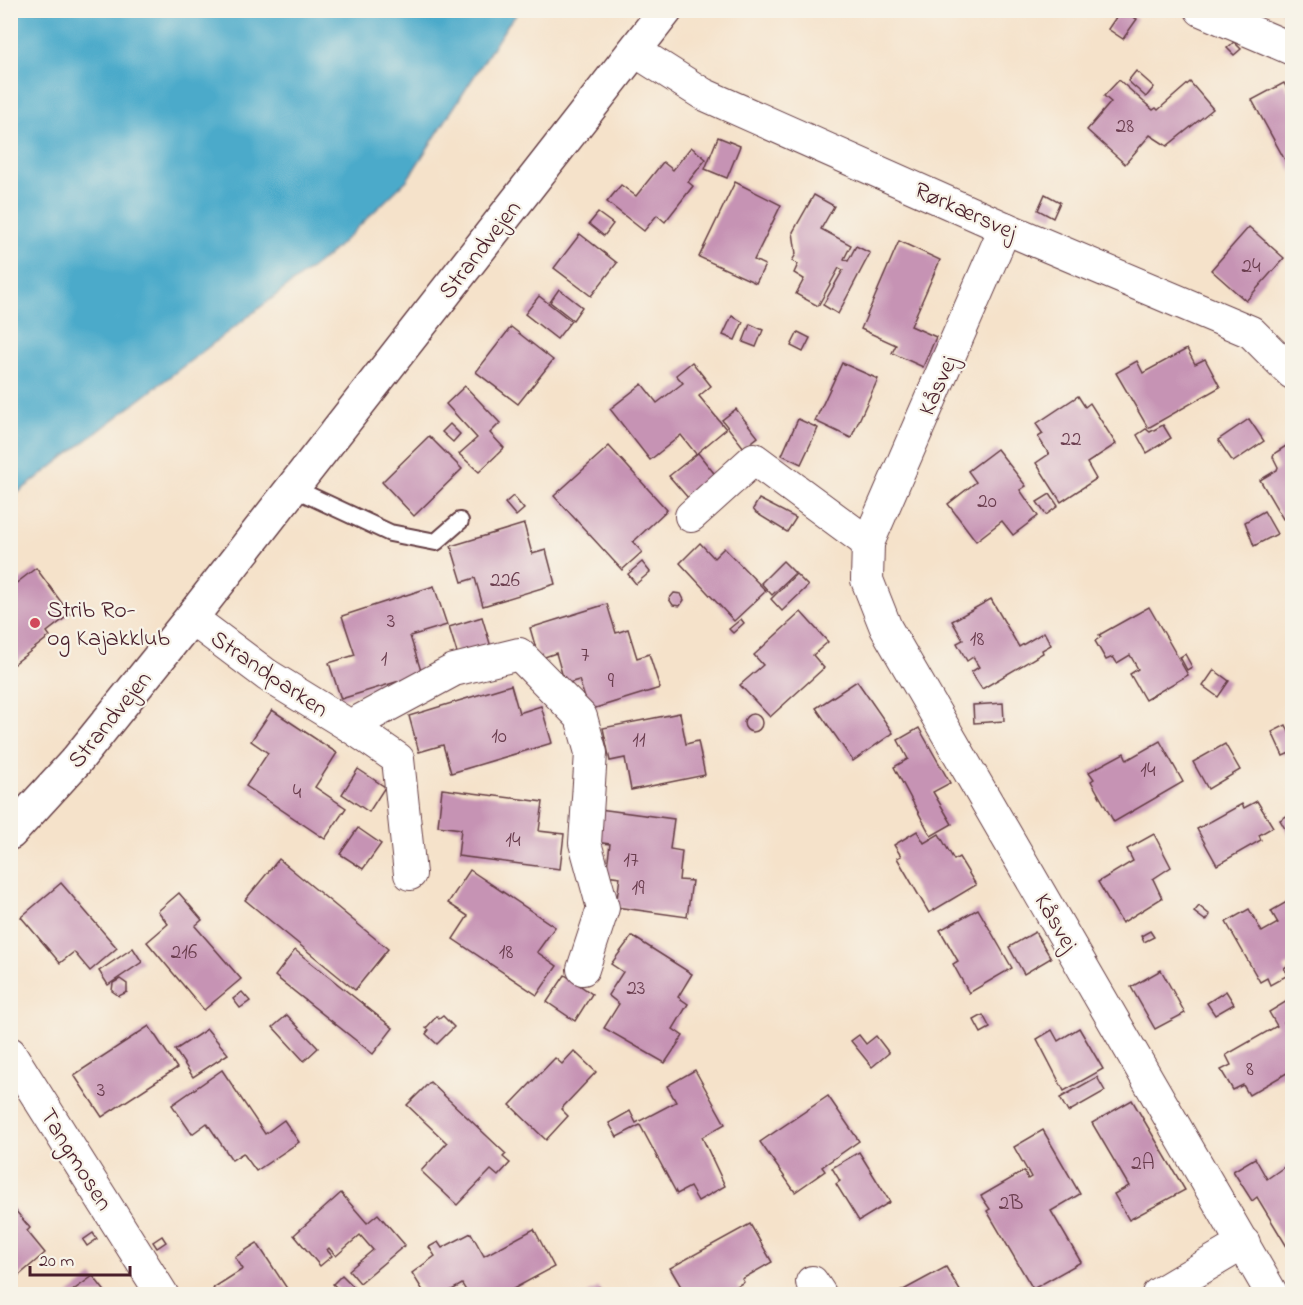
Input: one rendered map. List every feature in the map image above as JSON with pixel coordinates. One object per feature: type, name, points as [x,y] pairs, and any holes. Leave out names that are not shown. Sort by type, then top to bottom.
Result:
[{"type":"street","name":"Strandvejen","points":[[10,833],[76,760],[191,618],[666,10]]},
{"type":"street","points":[[1201,10],[1293,49]]},
{"type":"street","name":"Rørkærsvej","points":[[635,51],[703,94],[1005,228],[1251,332],[1293,373]]},
{"type":"street","name":"Kåsvej","points":[[1005,228],[868,543],[867,580],[886,628],[1272,1294]]},
{"type":"street","points":[[691,516],[754,459],[868,543]]},
{"type":"street","name":"Strandparken","points":[[191,618],[267,675],[350,726],[398,759],[410,874]]},
{"type":"street","name":"Strandparken","points":[[350,726],[454,670],[519,654],[581,717],[591,753],[585,843],[603,908],[583,969]]},
{"type":"street","name":"Tangmosen","points":[[10,1053],[162,1294]]},
{"type":"street","points":[[1158,1294],[1244,1244]]},
{"type":"lane","points":[[293,488],[390,533],[436,542],[460,521]]},
{"type":"water","points":[[11,10],[520,11],[508,24],[407,180],[330,254],[11,498]]},
{"type":"building","points":[[1121,10],[1137,19],[1123,39],[1108,29]]},
{"type":"building","points":[[1280,10],[1292,10],[1292,27]]},
{"type":"building","points":[[1234,42],[1241,49],[1234,55],[1227,48]]},
{"type":"building","points":[[1136,71],[1154,87],[1146,97],[1128,81]]},
{"type":"building","points":[[1119,80],[1153,110],[1156,108],[1158,110],[1190,82],[1213,109],[1167,146],[1150,135],[1125,164],[1087,130],[1111,102],[1104,96]]},
{"type":"building","points":[[1284,83],[1292,98],[1292,173],[1252,100]]},
{"type":"building","points":[[718,137],[740,146],[727,178],[705,169]]},
{"type":"building","points":[[691,147],[706,159],[688,182],[693,186],[665,222],[657,215],[644,231],[607,202],[621,185],[636,196],[663,162],[673,170]]},
{"type":"building","points":[[735,182],[781,205],[754,260],[765,265],[756,283],[699,257]]},
{"type":"building","points":[[1045,194],[1060,202],[1053,218],[1038,210]]},
{"type":"building","points":[[814,195],[834,206],[821,229],[851,245],[844,259],[848,261],[856,246],[870,253],[838,314],[823,305],[843,270],[839,268],[818,306],[796,294],[804,279],[794,273],[798,264],[792,261],[796,254],[793,232]]},
{"type":"building","points":[[598,213],[613,224],[604,236],[589,224]]},
{"type":"building","points":[[1249,227],[1284,258],[1246,301],[1211,270]]},
{"type":"building","points":[[580,234],[617,263],[591,296],[554,268]]},
{"type":"building","points":[[899,241],[940,260],[911,326],[936,337],[923,367],[892,353],[896,345],[861,329]]},
{"type":"building","points":[[559,289],[582,307],[573,320],[550,302]]},
{"type":"building","points":[[539,296],[571,321],[557,339],[525,314]]},
{"type":"building","points":[[732,316],[743,322],[735,340],[723,335]]},
{"type":"building","points":[[750,324],[763,330],[756,347],[743,342]]},
{"type":"building","points":[[511,327],[553,360],[518,404],[476,372]]},
{"type":"building","points":[[798,332],[810,338],[803,352],[791,346]]},
{"type":"building","points":[[1187,349],[1195,364],[1205,359],[1220,387],[1148,428],[1116,373],[1137,361],[1143,373]]},
{"type":"building","points":[[692,362],[711,386],[699,396],[726,429],[696,454],[681,435],[650,460],[610,409],[642,384],[657,403],[683,383],[676,375]]},
{"type":"building","points":[[842,363],[878,379],[851,438],[815,421]]},
{"type":"building","points":[[465,386],[500,423],[490,433],[504,448],[479,472],[459,454],[477,438],[446,404]]},
{"type":"building","points":[[1078,396],[1085,407],[1090,403],[1116,444],[1087,463],[1096,479],[1061,502],[1036,463],[1049,454],[1038,437],[1043,434],[1036,424]]},
{"type":"building","points":[[736,409],[758,437],[744,448],[722,420]]},
{"type":"building","points":[[798,419],[818,428],[801,464],[782,455]]},
{"type":"building","points":[[1249,419],[1264,441],[1233,462],[1218,440]]},
{"type":"building","points":[[450,424],[460,434],[453,442],[442,432]]},
{"type":"building","points":[[1163,425],[1171,438],[1147,453],[1137,435],[1146,429],[1150,432]]},
{"type":"building","points":[[429,436],[462,469],[414,516],[382,482]]},
{"type":"building","points":[[609,446],[667,510],[633,542],[642,552],[622,570],[554,496]]},
{"type":"building","points":[[1286,446],[1292,451],[1292,513],[1283,519],[1260,480],[1277,470],[1278,467],[1273,457]]},
{"type":"building","points":[[997,449],[1026,486],[1020,490],[1038,516],[1013,535],[1002,521],[976,541],[948,504],[976,482],[968,471]]},
{"type":"building","points":[[698,453],[717,477],[689,499],[669,476]]},
{"type":"building","points":[[1050,494],[1058,506],[1046,515],[1037,502]]},
{"type":"building","points":[[513,496],[524,509],[516,516],[505,503]]},
{"type":"building","points":[[759,499],[796,518],[787,532],[756,513],[753,509]]},
{"type":"building","points":[[1264,511],[1277,534],[1254,546],[1245,522]]},
{"type":"building","points":[[524,524],[532,554],[546,550],[555,584],[483,606],[475,578],[462,582],[451,546]]},
{"type":"building","points":[[700,543],[714,558],[724,548],[766,591],[734,621],[680,563]]},
{"type":"building","points":[[783,561],[795,573],[772,595],[761,583]]},
{"type":"building","points":[[642,562],[650,572],[636,584],[628,574]]},
{"type":"building","name":"Strib Ro- og Kajakklub","points":[[36,568],[70,614],[47,632],[50,636],[10,667],[10,588]]},
{"type":"building","points":[[796,574],[808,586],[782,611],[771,599]]},
{"type":"building","points":[[434,586],[447,625],[410,636],[422,674],[341,699],[329,663],[355,655],[342,616]]},
{"type":"building","points":[[674,593],[681,594],[684,600],[680,606],[673,605],[669,599]]},
{"type":"building","points":[[991,599],[1019,647],[1044,632],[1051,645],[1042,650],[1043,653],[982,689],[971,672],[979,667],[973,657],[967,661],[957,643],[963,640],[952,621]]},
{"type":"building","points":[[607,604],[616,633],[628,629],[637,658],[649,654],[660,688],[589,710],[579,680],[565,684],[556,653],[539,659],[530,628]]},
{"type":"building","points":[[1149,607],[1188,675],[1145,700],[1130,674],[1138,669],[1130,655],[1117,663],[1113,657],[1106,660],[1095,641],[1101,637],[1099,635]]},
{"type":"building","points":[[801,612],[828,642],[813,655],[824,668],[770,717],[740,685],[763,665],[754,655]]},
{"type":"building","points":[[482,617],[491,647],[458,656],[449,627]]},
{"type":"building","points":[[741,619],[744,623],[733,633],[729,629]]},
{"type":"building","points":[[1185,654],[1192,667],[1187,670],[1180,657]]},
{"type":"building","points":[[1214,670],[1229,681],[1218,697],[1203,686]]},
{"type":"building","points":[[857,681],[893,733],[853,761],[816,708]]},
{"type":"building","points":[[511,685],[519,713],[541,706],[552,743],[451,773],[443,745],[419,752],[409,716]]},
{"type":"building","points":[[1003,703],[1004,721],[974,723],[973,705]]},
{"type":"building","points":[[272,710],[337,753],[315,787],[346,808],[325,839],[246,786],[268,753],[251,741]]},
{"type":"building","points":[[680,713],[686,744],[698,741],[705,775],[631,790],[625,758],[610,761],[603,728]]},
{"type":"building","points":[[753,714],[759,717],[762,723],[759,729],[753,732],[747,729],[744,723],[747,717]]},
{"type":"building","points":[[1286,725],[1292,739],[1292,752],[1283,756],[1272,732]]},
{"type":"building","points":[[919,728],[950,783],[933,792],[952,824],[931,836],[894,767],[908,759],[898,740]]},
{"type":"building","points":[[1160,741],[1183,782],[1114,822],[1091,781],[1094,779],[1089,772],[1124,753],[1127,760]]},
{"type":"building","points":[[1225,744],[1240,770],[1208,789],[1193,762]]},
{"type":"building","points":[[358,769],[385,787],[369,812],[342,794]]},
{"type":"building","points":[[442,789],[543,802],[539,831],[564,834],[560,869],[458,856],[461,829],[438,826]]},
{"type":"building","points":[[1257,801],[1273,827],[1259,835],[1261,840],[1217,865],[1197,829],[1242,804],[1244,808]]},
{"type":"building","points":[[599,809],[674,819],[670,849],[682,851],[679,880],[692,881],[687,917],[616,907],[620,877],[606,875],[610,844],[595,842]]},
{"type":"building","points":[[1288,815],[1292,822],[1292,841],[1280,820]]},
{"type":"building","points":[[358,828],[381,844],[363,869],[340,854]]},
{"type":"building","points":[[917,831],[924,843],[939,834],[954,860],[959,857],[976,885],[929,913],[897,858],[901,856],[894,845]]},
{"type":"building","points":[[1154,834],[1171,867],[1153,879],[1162,898],[1122,923],[1098,882],[1133,861],[1127,849]]},
{"type":"building","points":[[279,859],[388,949],[355,990],[245,900]]},
{"type":"building","points":[[470,870],[555,927],[537,952],[557,966],[537,995],[453,939],[468,916],[448,903]]},
{"type":"building","points":[[61,883],[117,948],[90,971],[74,952],[60,963],[21,917]]},
{"type":"building","points":[[179,893],[202,920],[195,926],[241,979],[204,1010],[147,942],[168,924],[158,911]]},
{"type":"building","points":[[1292,899],[1292,963],[1284,968],[1288,975],[1270,985],[1267,978],[1260,982],[1226,922],[1249,909],[1262,932],[1278,923],[1271,911]]},
{"type":"building","points":[[1199,906],[1210,915],[1206,921],[1194,912]]},
{"type":"building","points":[[978,909],[1012,968],[969,993],[953,964],[958,961],[940,930]]},
{"type":"building","points":[[1150,931],[1154,937],[1144,942],[1141,936]]},
{"type":"building","points":[[1035,932],[1051,958],[1024,974],[1009,947]]},
{"type":"building","points":[[632,936],[692,974],[678,997],[688,1004],[673,1029],[683,1036],[665,1063],[604,1028],[619,1004],[608,995],[623,972],[611,964]]},
{"type":"building","points":[[133,948],[142,962],[108,985],[99,971]]},
{"type":"building","points":[[295,950],[393,1028],[373,1054],[275,976]]},
{"type":"building","points":[[1161,970],[1185,1013],[1155,1029],[1131,987]]},
{"type":"building","points":[[565,975],[592,994],[575,1021],[547,1002]]},
{"type":"building","points":[[120,979],[127,984],[127,992],[119,996],[112,991],[113,983]]},
{"type":"building","points":[[1226,991],[1234,1004],[1215,1015],[1207,1003]]},
{"type":"building","points":[[242,992],[250,1001],[240,1008],[233,999]]},
{"type":"building","points":[[1292,998],[1292,1017],[1284,1022],[1292,1038],[1292,1070],[1249,1095],[1243,1085],[1233,1090],[1221,1070],[1231,1065],[1226,1055],[1277,1026],[1269,1012]]},
{"type":"building","points":[[287,1015],[318,1048],[304,1061],[273,1027]]},
{"type":"building","points":[[983,1015],[990,1028],[981,1033],[974,1020]]},
{"type":"building","points":[[437,1016],[439,1019],[443,1016],[454,1027],[437,1044],[426,1034],[429,1030],[426,1028]]},
{"type":"building","points":[[149,1026],[177,1068],[102,1117],[74,1075]]},
{"type":"building","points":[[1079,1028],[1103,1069],[1064,1091],[1037,1039],[1052,1030],[1058,1041]]},
{"type":"building","points":[[207,1029],[228,1054],[193,1077],[175,1050]]},
{"type":"building","points":[[859,1035],[866,1044],[876,1036],[889,1053],[872,1067],[851,1041]]},
{"type":"building","points":[[574,1051],[596,1072],[561,1109],[568,1116],[546,1140],[510,1105],[555,1058],[562,1064]]},
{"type":"building","points":[[222,1070],[265,1134],[284,1120],[299,1142],[256,1171],[243,1153],[232,1160],[207,1123],[192,1134],[172,1105]]},
{"type":"building","points":[[695,1070],[725,1124],[702,1137],[725,1186],[698,1201],[690,1187],[677,1194],[640,1125],[617,1137],[609,1123],[630,1111],[636,1123],[676,1102],[667,1086]]},
{"type":"building","points":[[1097,1077],[1105,1091],[1068,1112],[1060,1098]]},
{"type":"building","points":[[430,1082],[506,1154],[503,1157],[510,1163],[498,1176],[491,1170],[457,1205],[421,1171],[447,1143],[407,1105]]},
{"type":"building","points":[[828,1096],[859,1141],[822,1167],[825,1171],[795,1192],[760,1142]]},
{"type":"building","points":[[1132,1100],[1185,1190],[1129,1220],[1114,1194],[1129,1186],[1092,1123]]},
{"type":"building","points":[[1043,1130],[1080,1194],[1051,1211],[1081,1262],[1033,1289],[987,1211],[990,1209],[981,1196],[1024,1171],[1028,1179],[1031,1177],[1014,1147]]},
{"type":"building","points":[[859,1152],[890,1202],[859,1221],[836,1184],[840,1181],[832,1168]]},
{"type":"building","points":[[1255,1158],[1267,1179],[1287,1165],[1292,1175],[1292,1255],[1257,1197],[1252,1201],[1233,1171]]},
{"type":"building","points":[[341,1193],[367,1223],[378,1214],[405,1245],[360,1283],[349,1270],[373,1250],[360,1235],[336,1256],[329,1248],[327,1250],[332,1256],[320,1266],[294,1235]]},
{"type":"building","points":[[10,1204],[30,1228],[27,1231],[45,1253],[10,1283]]},
{"type":"building","points":[[750,1224],[772,1262],[742,1279],[744,1282],[737,1286],[742,1294],[676,1294],[683,1290],[670,1268]]},
{"type":"building","points":[[534,1229],[554,1267],[504,1294],[468,1294],[462,1284],[445,1294],[425,1294],[412,1273],[435,1256],[429,1247],[438,1242],[442,1248],[471,1233],[484,1256]]},
{"type":"building","points":[[93,1233],[97,1239],[87,1246],[83,1240]]},
{"type":"building","points":[[162,1236],[166,1242],[157,1248],[153,1242]]},
{"type":"building","points":[[257,1243],[290,1293],[217,1294],[213,1288],[243,1269],[235,1257]]},
{"type":"building","points":[[946,1267],[962,1294],[896,1294]]},
{"type":"building","points":[[342,1275],[356,1289],[349,1294],[343,1294],[333,1284]]},
{"type":"building","points":[[93,1276],[107,1294],[68,1294]]},
{"type":"building","points":[[599,1287],[603,1294],[586,1294]]},
{"type":"place","name":"Strib Ro- og Kajakklub","points":[[35,623]]}]
